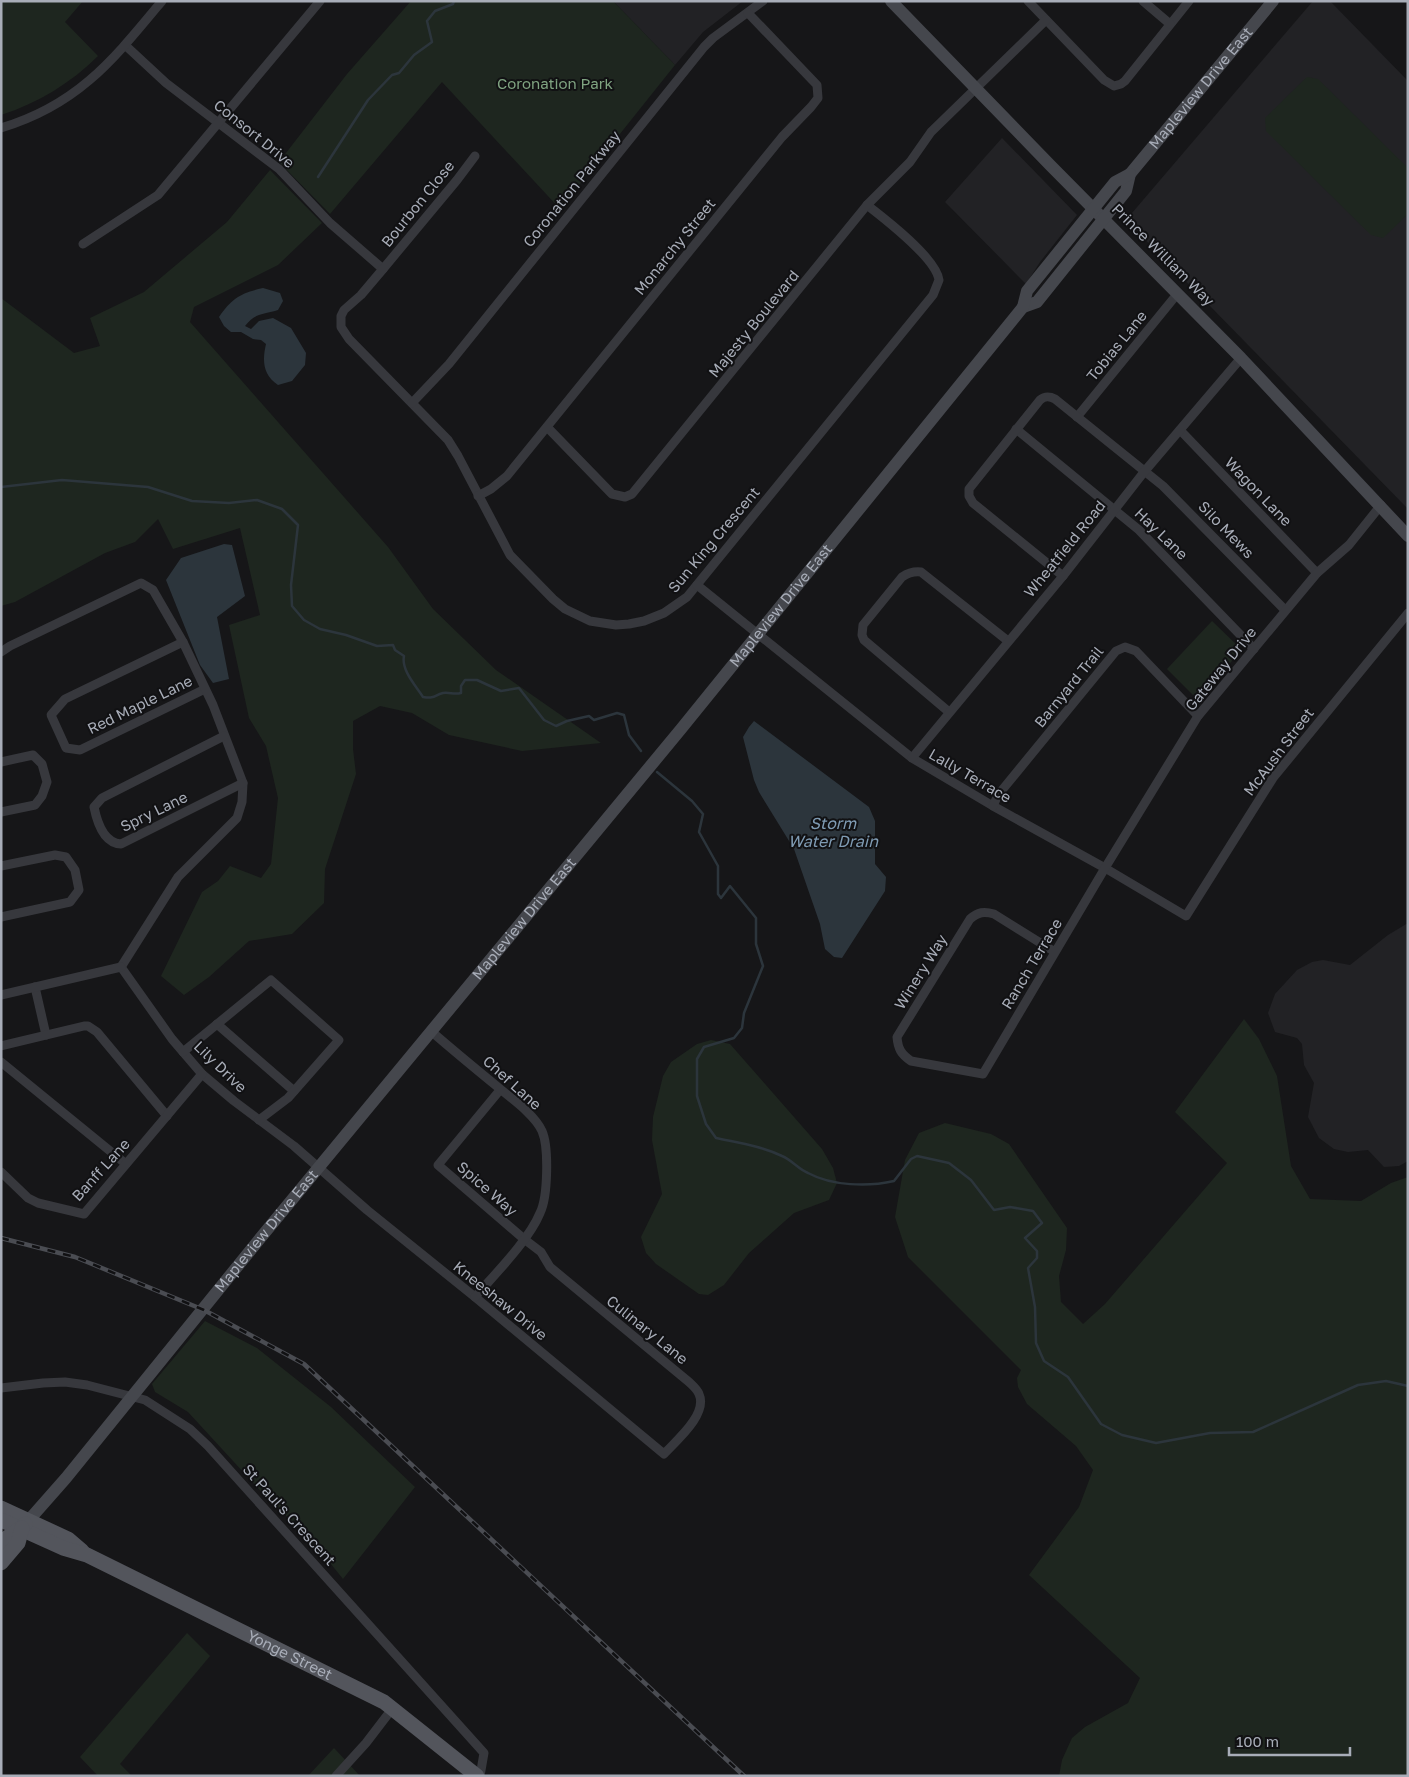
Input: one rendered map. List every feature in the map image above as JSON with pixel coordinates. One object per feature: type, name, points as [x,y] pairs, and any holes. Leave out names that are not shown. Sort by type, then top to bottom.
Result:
[{"type":"main road","name":"Prince William Way","points":[[891,1],[1241,358],[1408,536]]},
{"type":"main road","name":"Mapleview Drive East","points":[[1,1543],[25,1524],[66,1478],[681,729],[1023,307],[1026,292],[1115,182],[1130,174],[1273,1]]},
{"type":"main road","name":"Mapleview Drive East","points":[[1023,307],[1036,302],[1126,190],[1130,174]]},
{"type":"main road","name":"Yonge Street","points":[[1,1508],[25,1524]]},
{"type":"main road","name":"Yonge Street","points":[[1,1520],[25,1524],[68,1539],[87,1555],[384,1702],[479,1776]]},
{"type":"main road","name":"Mapleview Drive East","points":[[1,1564],[18,1543],[25,1524]]},
{"type":"street","points":[[1,128],[32,116],[70,96],[100,73],[162,1]]},
{"type":"street","points":[[83,244],[158,195],[320,1]]},
{"type":"street","name":"Coronation Parkway","points":[[412,403],[449,364],[704,47],[713,38],[763,1]]},
{"type":"street","points":[[1028,1],[1104,80],[1114,86],[1125,81],[1189,1]]},
{"type":"street","points":[[1144,1],[1170,24]]},
{"type":"street","name":"Monarchy Street","points":[[478,496],[502,481],[782,137],[818,98],[817,85],[748,13]]},
{"type":"street","name":"Majesty Boulevard","points":[[547,427],[612,494],[625,497],[632,494],[867,205],[910,162],[931,132],[1046,20]]},
{"type":"street","name":"Consort Drive","points":[[125,45],[166,83],[279,169],[330,222],[383,269]]},
{"type":"street","name":"Bourbon Close","points":[[383,269],[457,180],[474,156]]},
{"type":"street","name":"Sun King Crescent","points":[[383,269],[362,295],[344,310],[341,316],[341,327],[349,339],[452,446],[510,555],[553,599],[576,615],[590,621],[616,625],[644,622],[674,608],[698,585],[937,287],[938,274],[935,268],[901,232],[867,205]]},
{"type":"street","name":"Tobias Lane","points":[[1077,417],[1178,293]]},
{"type":"street","name":"Wheatfield Road","points":[[912,758],[1063,576],[1144,472],[1241,358]]},
{"type":"street","name":"Silo Mews","points":[[1016,429],[1040,400],[1044,397],[1055,399],[1163,486],[1285,610]]},
{"type":"street","points":[[1016,429],[969,489],[969,496],[974,503],[1063,576]]},
{"type":"street","name":"Hay Lane","points":[[1016,429],[1114,509],[1157,548],[1254,649]]},
{"type":"street","name":"Wagon Lane","points":[[1180,430],[1317,573]]},
{"type":"street","name":"Gateway Drive","points":[[1105,868],[1198,716],[1317,573],[1349,544],[1381,506]]},
{"type":"street","points":[[949,712],[864,640],[862,635],[863,625],[902,577],[908,573],[921,572],[1008,641]]},
{"type":"street","points":[[1,652],[66,618],[141,583],[153,590],[183,642],[213,705],[242,783],[242,802],[237,818],[178,877],[121,967],[1,995]]},
{"type":"street","name":"Lally Terrace","points":[[698,585],[912,758],[992,806],[1105,868],[1186,916]]},
{"type":"street","name":"McAush Street","points":[[1186,916],[1273,778],[1408,613]]},
{"type":"street","name":"Red Maple Lane","points":[[183,642],[65,699],[51,715],[66,748],[80,750],[204,689]]},
{"type":"street","name":"Barnyard Trail","points":[[992,806],[998,795],[1116,651],[1125,647],[1136,651],[1198,716]]},
{"type":"street","name":"Spry Lane","points":[[224,736],[102,798],[94,807],[96,815],[105,836],[114,844],[121,844],[242,783]]},
{"type":"street","points":[[1,762],[34,755],[42,764],[47,782],[42,796],[35,804],[1,812]]},
{"type":"street","points":[[1,866],[55,855],[66,857],[75,870],[79,890],[70,902],[1,917]]},
{"type":"street","name":"Ranch Terrace","points":[[983,1074],[1105,868]]},
{"type":"street","name":"Winery Way","points":[[983,1074],[911,1061],[902,1055],[898,1045],[898,1037],[970,919],[977,913],[986,911],[994,914],[1055,952]]},
{"type":"street","name":"Lily Drive","points":[[121,967],[172,1039],[202,1074],[294,1146],[318,1169]]},
{"type":"street","points":[[183,1052],[271,980],[339,1040],[288,1098],[259,1120]]},
{"type":"street","points":[[35,987],[46,1035]]},
{"type":"street","points":[[217,1024],[294,1091]]},
{"type":"street","points":[[1,1046],[84,1026],[93,1028],[166,1116]]},
{"type":"street","name":"Chef Lane","points":[[432,1032],[532,1118],[542,1130],[546,1152],[545,1194],[541,1213],[524,1239],[475,1297]]},
{"type":"street","points":[[1,1062],[126,1164]]},
{"type":"street","name":"Banff Lane","points":[[1,1172],[28,1198],[38,1203],[84,1214],[202,1074]]},
{"type":"street","name":"Spice Way","points":[[500,1090],[438,1165],[524,1239]]},
{"type":"street","name":"Kneeshaw Drive","points":[[318,1169],[664,1454]]},
{"type":"street","name":"Culinary Lane","points":[[524,1239],[541,1252],[550,1268],[699,1392],[702,1404],[698,1414],[684,1433],[664,1454]]},
{"type":"street","name":"St Paul's Crescent","points":[[1,1388],[65,1382],[87,1385],[145,1400],[190,1429],[208,1446],[484,1753],[479,1776]]},
{"type":"street","points":[[336,1776],[366,1743],[392,1709]]},
{"type":"shaded area","points":[[613,1],[743,1],[703,32],[675,65]]},
{"type":"shaded area","points":[[1313,1],[1330,1],[1408,81],[1408,509],[1126,220]]},
{"type":"shaded area","points":[[1002,138],[1077,215],[1040,262],[1026,284],[945,202]]},
{"type":"shaded area","points":[[1408,923],[1408,1161],[1399,1166],[1384,1167],[1368,1150],[1348,1152],[1334,1149],[1319,1138],[1308,1117],[1314,1083],[1304,1065],[1302,1044],[1297,1038],[1275,1032],[1268,1013],[1275,994],[1297,970],[1312,962],[1323,960],[1350,965],[1388,935]]},
{"type":"green space","points":[[1,1],[83,1],[65,22],[98,56],[77,75],[53,91],[28,105],[1,115]]},
{"type":"green space","name":"Coronation Park","points":[[411,1],[613,1],[675,65],[560,209],[442,82],[330,214],[279,162],[347,74]]},
{"type":"green space","points":[[1307,77],[1318,79],[1408,168],[1408,214],[1383,238],[1371,235],[1266,131],[1265,118]]},
{"type":"green space","points":[[270,170],[322,223],[278,265],[194,307],[190,322],[388,547],[433,609],[496,670],[601,743],[522,751],[449,735],[412,713],[380,706],[353,721],[353,749],[356,774],[325,869],[324,903],[292,934],[249,941],[209,977],[184,995],[161,976],[202,892],[218,881],[230,866],[261,878],[271,864],[278,798],[266,746],[249,718],[229,625],[260,615],[240,528],[173,549],[158,519],[135,542],[105,553],[15,602],[1,606],[1,298],[74,353],[100,346],[90,318],[144,292],[227,222]]},
{"type":"green space","points":[[1212,621],[1242,650],[1197,699],[1167,669]]},
{"type":"green space","points":[[1244,1019],[1259,1039],[1277,1076],[1291,1166],[1310,1199],[1361,1201],[1391,1183],[1408,1177],[1408,1776],[1059,1776],[1062,1760],[1072,1738],[1085,1727],[1128,1703],[1140,1678],[1029,1575],[1079,1507],[1093,1470],[1076,1446],[1027,1404],[1018,1387],[1017,1378],[1021,1370],[908,1257],[895,1217],[905,1160],[919,1133],[945,1123],[991,1134],[1009,1144],[1067,1228],[1066,1250],[1059,1276],[1061,1302],[1083,1324],[1105,1304],[1227,1163],[1175,1112]]},
{"type":"green space","points":[[711,1040],[730,1044],[822,1149],[833,1168],[837,1183],[829,1200],[794,1213],[749,1253],[724,1285],[708,1295],[699,1294],[656,1264],[646,1253],[641,1237],[662,1194],[652,1140],[653,1117],[663,1076],[671,1062],[697,1044]]},
{"type":"green space","points":[[205,1321],[257,1348],[331,1407],[415,1487],[343,1579],[310,1538],[267,1498],[188,1412],[155,1392],[152,1384]]},
{"type":"green space","points":[[187,1633],[210,1656],[120,1764],[132,1776],[98,1776],[80,1757]]},
{"type":"green space","points":[[334,1748],[360,1776],[308,1776]]},
{"type":"water","points":[[263,288],[280,293],[283,301],[278,310],[256,316],[245,326],[251,329],[259,321],[273,318],[291,328],[306,353],[305,365],[292,381],[278,385],[269,377],[265,367],[266,344],[241,332],[231,332],[224,326],[219,317],[228,305],[238,297]]},
{"type":"water","points":[[224,544],[232,545],[245,596],[217,617],[229,679],[213,683],[200,665],[166,580],[181,558]]},
{"type":"water","name":"Storm Water Drain","points":[[754,721],[869,807],[875,821],[875,864],[886,877],[885,891],[842,958],[834,957],[825,949],[820,924],[794,849],[759,792],[754,780],[743,737]]},
{"type":"waterway","points":[[318,177],[368,100],[392,75],[399,73],[414,55],[432,42],[427,21],[435,11],[453,4],[454,1]]},
{"type":"waterway","points":[[1,487],[62,480],[148,487],[192,501],[229,503],[257,500],[282,509],[298,525],[291,585],[292,606],[304,620],[320,629],[346,635],[377,646],[393,645],[395,650],[404,656],[407,672],[423,697],[433,697],[443,693],[461,693],[461,686],[465,680],[477,680],[501,691],[519,688],[544,720],[556,726],[567,721],[589,716],[594,720],[617,713],[624,715],[629,735],[641,751]]},
{"type":"waterway","points":[[657,772],[692,801],[703,814],[699,832],[718,866],[718,894],[721,898],[730,886],[756,918],[756,944],[763,966],[744,1013],[742,1028],[734,1038],[704,1047],[697,1059],[697,1096],[706,1124],[716,1138],[766,1150],[786,1158],[804,1171],[828,1181],[839,1183],[862,1185],[894,1181],[911,1159],[917,1156],[949,1163],[971,1180],[994,1210],[1010,1207],[1033,1211],[1042,1223],[1025,1238],[1037,1251],[1037,1258],[1028,1268],[1035,1307],[1036,1343],[1044,1361],[1068,1377],[1101,1424],[1122,1435],[1156,1443],[1210,1433],[1253,1432],[1358,1385],[1386,1381],[1408,1386]]},
{"type":"railway","points":[[1,1238],[75,1257],[204,1310],[304,1364],[744,1776]]}]
